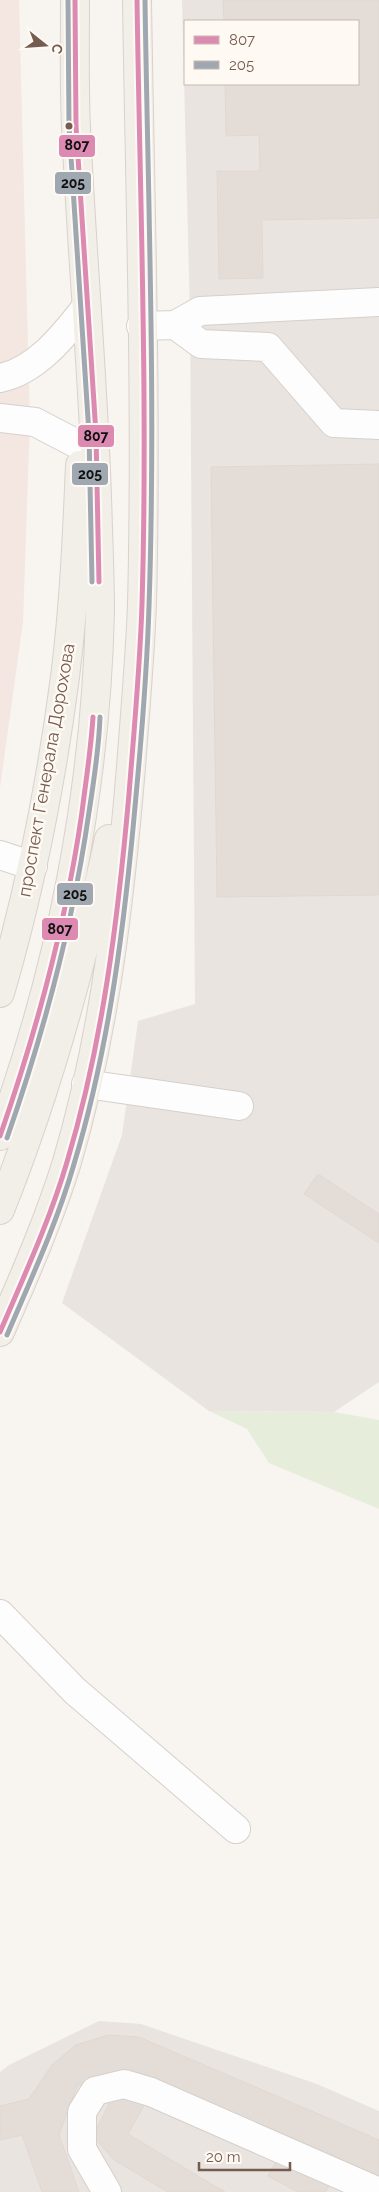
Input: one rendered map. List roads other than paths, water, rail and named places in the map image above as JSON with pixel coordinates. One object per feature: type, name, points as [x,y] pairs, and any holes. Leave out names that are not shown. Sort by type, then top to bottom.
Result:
[{"type":"main road","name":"проспект Генерала Дорохова","points":[[0,1136],[33,1034],[61,930],[79,830],[93,727],[100,601],[96,434],[76,126],[74,0]]},
{"type":"main road","points":[[0,1332],[36,1246],[66,1163],[86,1084],[108,980],[124,851],[142,606],[142,326],[137,0]]},
{"type":"main road","name":"проспект Генерала Дорохова","points":[[0,993],[33,866],[65,677],[75,568],[81,446],[84,244]]},
{"type":"main road","points":[[0,1210],[32,1126],[60,1040],[87,940],[133,730]]},
{"type":"lane","points":[[142,326],[175,325],[200,311],[379,302]]},
{"type":"lane","points":[[0,378],[10,376],[29,365],[48,350],[83,311]]},
{"type":"lane","points":[[175,325],[202,344],[268,347],[334,423],[379,425]]},
{"type":"lane","points":[[0,418],[35,422],[81,446]]},
{"type":"lane","points":[[0,855],[33,866]]},
{"type":"lane","points":[[86,1084],[240,1106]]},
{"type":"lane","points":[[0,1614],[75,1692],[236,1829]]},
{"type":"lane","points":[[107,2192],[82,2149],[82,2112],[95,2091],[124,2084],[150,2092],[379,2192]]}]
